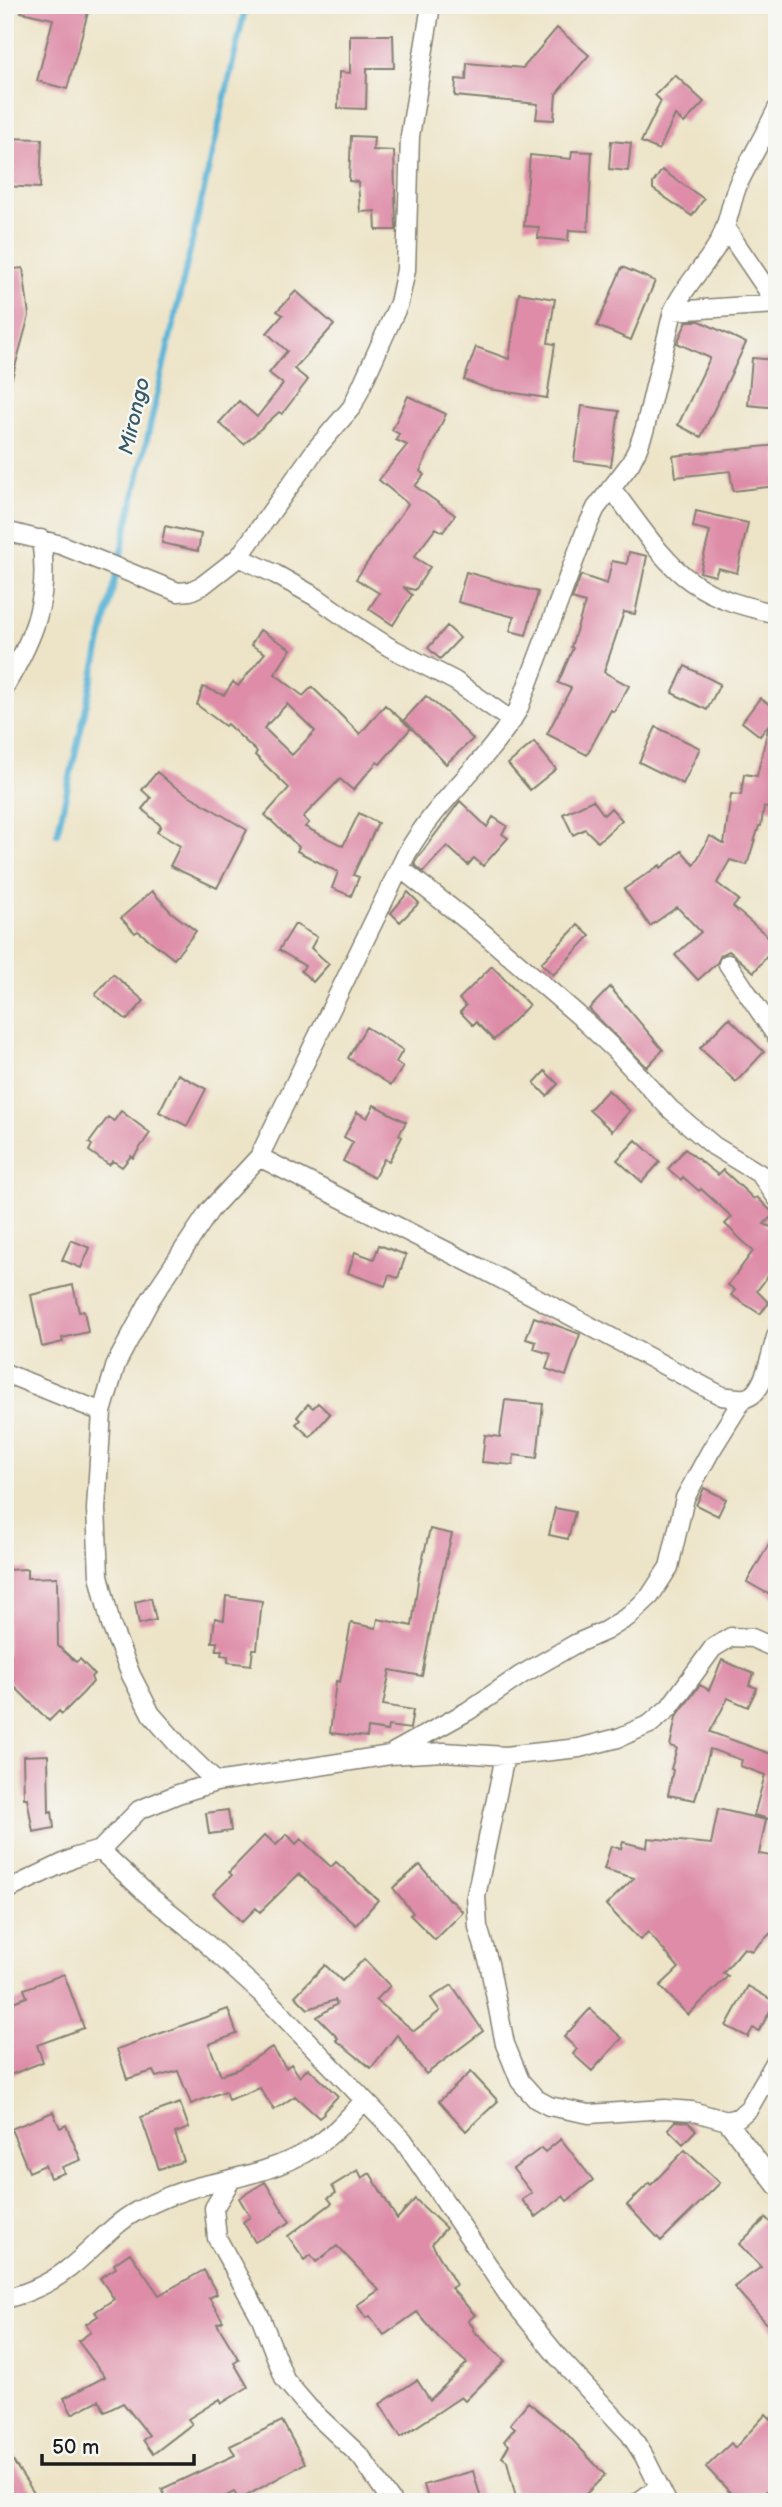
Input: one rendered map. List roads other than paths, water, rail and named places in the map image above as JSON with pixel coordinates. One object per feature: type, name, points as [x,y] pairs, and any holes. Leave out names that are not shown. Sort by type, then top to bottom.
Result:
[{"type":"street","points":[[5,531],[61,544],[178,592],[190,591],[203,585],[239,557],[316,449],[352,407],[399,303],[406,270],[410,136],[431,5]]},
{"type":"street","points":[[216,1782],[151,1714],[131,1675],[111,1625],[99,1576],[96,1508],[102,1412],[116,1364],[150,1300],[210,1210],[259,1157],[421,829],[506,730],[518,710],[587,527],[596,508],[630,464],[645,428],[673,312],[680,295],[708,260],[726,229],[739,183],[777,110]]},
{"type":"street","points":[[673,312],[777,304],[726,229]]},
{"type":"street","points":[[611,488],[670,563],[691,582],[742,606],[777,614]]},
{"type":"street","points":[[5,686],[36,628],[43,598],[45,563],[41,539]]},
{"type":"street","points":[[239,557],[316,597],[380,641],[455,681],[512,721]]},
{"type":"street","points":[[400,868],[483,933],[578,1015],[670,1109],[714,1146],[760,1174],[777,1198]]},
{"type":"street","points":[[728,964],[777,1037]]},
{"type":"street","points":[[259,1157],[486,1271],[722,1396],[743,1399],[751,1396],[761,1386],[777,1334]]},
{"type":"street","points":[[5,1373],[102,1412]]},
{"type":"street","points":[[390,1755],[468,1711],[521,1675],[575,1644],[605,1631],[629,1616],[650,1596],[669,1567],[685,1498],[743,1399]]},
{"type":"street","points":[[5,1891],[76,1857],[100,1850],[139,1810],[216,1782],[390,1755],[444,1752],[505,1756],[579,1748],[618,1738],[650,1724],[669,1708],[713,1648],[731,1637],[752,1638],[777,1649]]},
{"type":"street","points":[[505,1756],[476,1896],[478,1927],[489,1964],[505,2044],[520,2081],[536,2099],[549,2106],[589,2115],[665,2109],[692,2111],[727,2121],[739,2117],[749,2108],[777,2059]]},
{"type":"street","points":[[100,1850],[262,1994],[404,2140],[511,2299],[559,2358],[630,2434],[663,2495],[638,2502]]},
{"type":"street","points":[[5,2299],[44,2286],[68,2269],[123,2219],[138,2211],[194,2188],[231,2180],[292,2160],[312,2149],[334,2133],[364,2101]]},
{"type":"street","points":[[727,2121],[777,2186]]},
{"type":"street","points":[[231,2180],[214,2208],[217,2238],[261,2318],[285,2380],[309,2408],[361,2458],[392,2502]]},
{"type":"waterway","name":"Mirongo","points":[[57,834],[246,5]]}]
